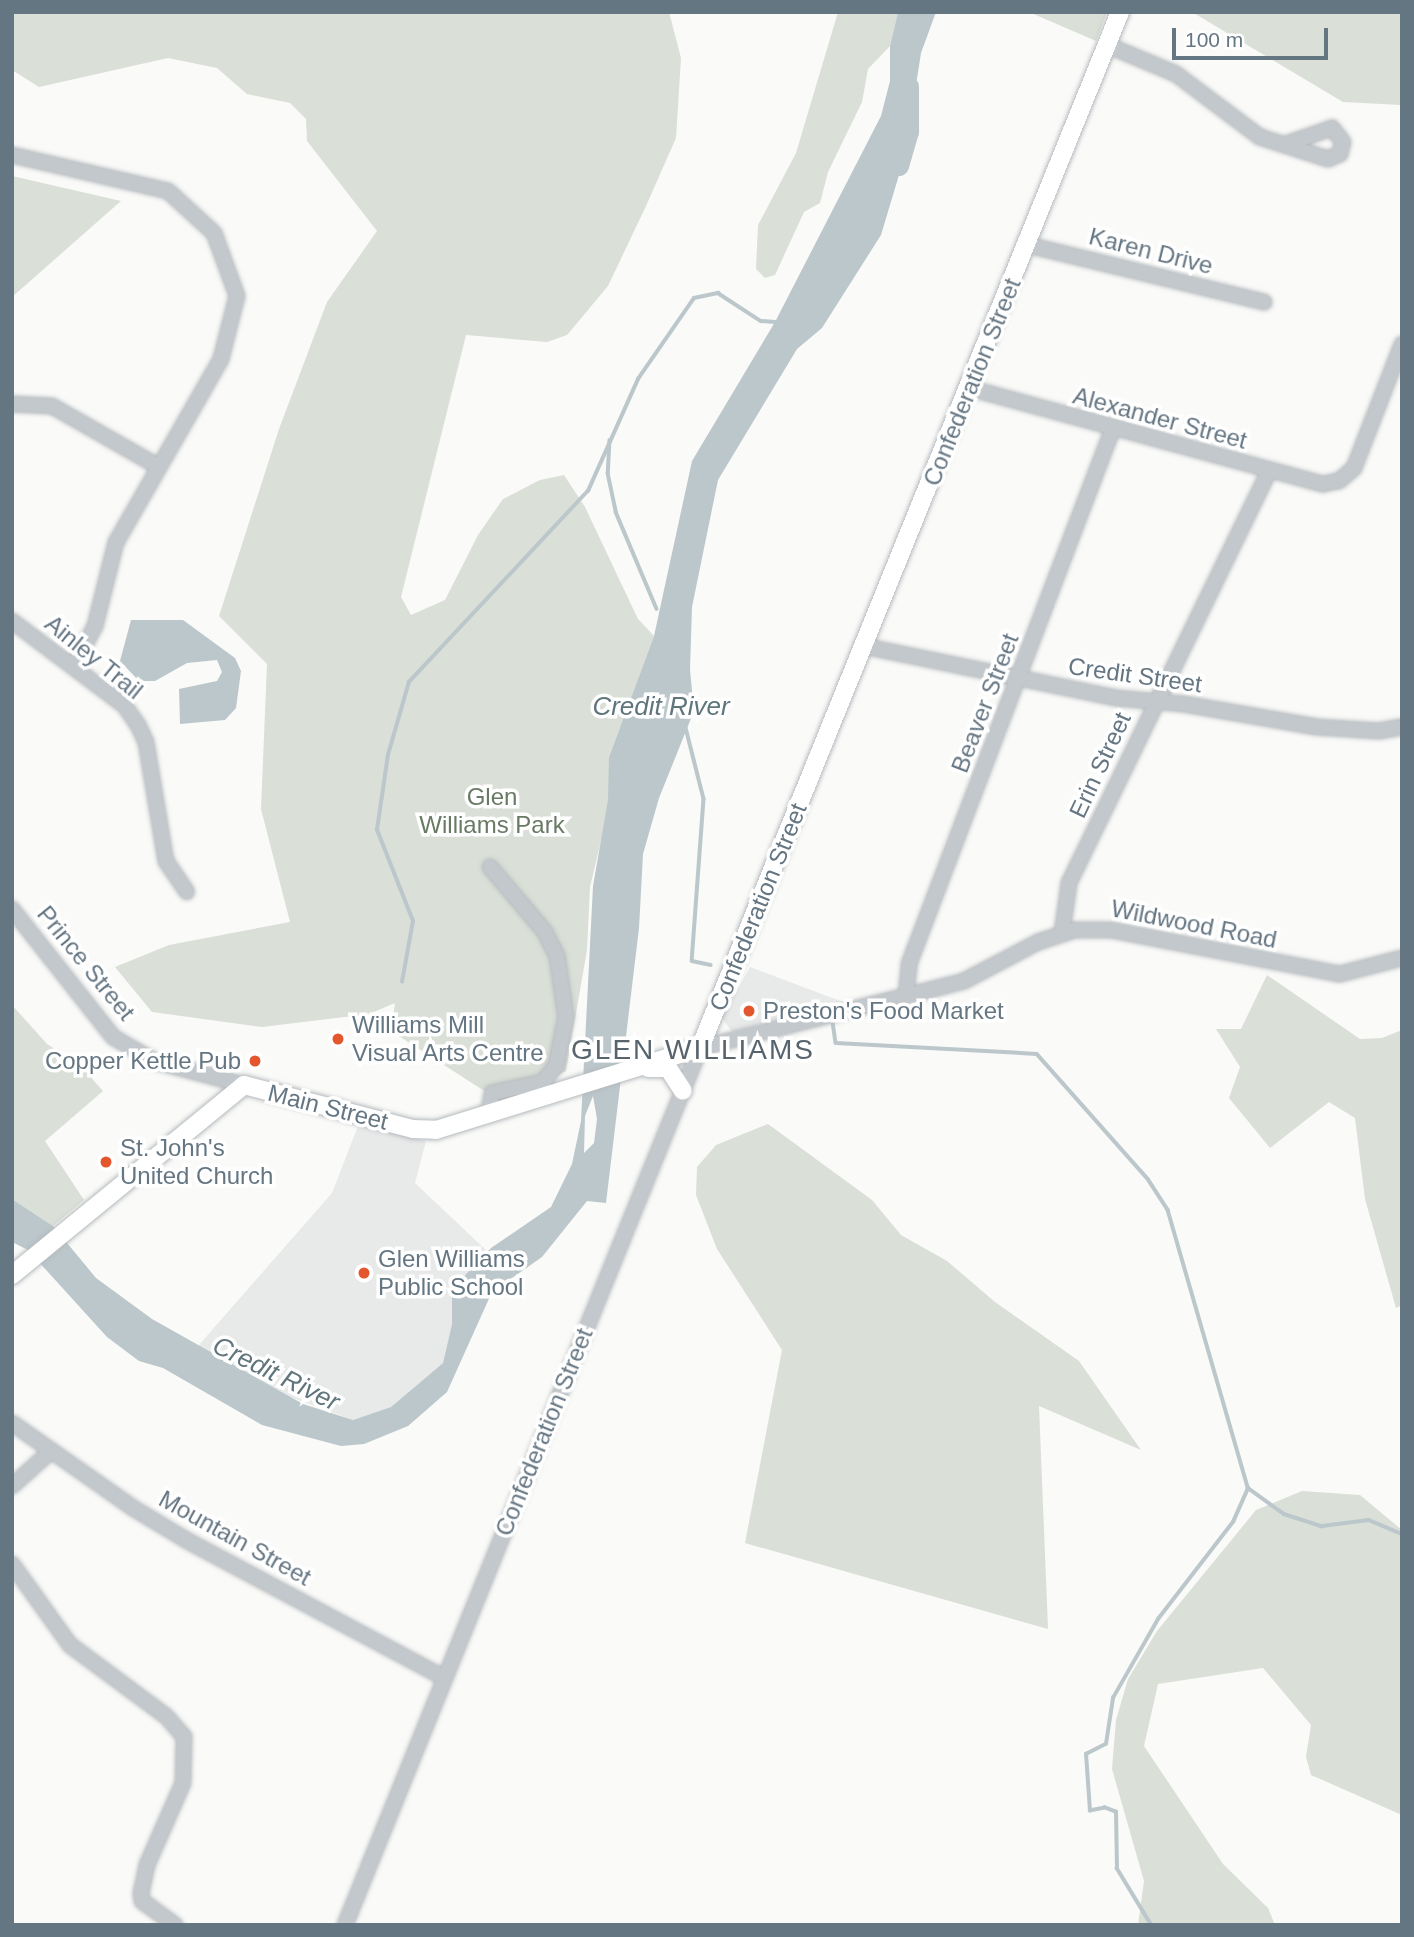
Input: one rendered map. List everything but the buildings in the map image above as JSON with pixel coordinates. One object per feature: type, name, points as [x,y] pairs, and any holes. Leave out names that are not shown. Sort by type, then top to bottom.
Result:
[{"type":"main road","name":"Confederation Street","points":[[700,1048],[1028,245],[1120,12]]},
{"type":"main road","name":"Main Street","points":[[18,1270],[244,1085],[413,1129],[436,1130],[700,1048]]},
{"type":"main road","points":[[631,1070],[668,1068],[683,1091]]},
{"type":"street","points":[[1107,45],[1177,74],[1249,130],[1286,144]]},
{"type":"street","points":[[12,155],[168,191],[202,218],[223,249],[237,296],[230,337],[116,542],[95,626],[74,665]]},
{"type":"street","name":"Karen Drive","points":[[1028,245],[1264,302]]},
{"type":"street","name":"Alexander Street","points":[[969,388],[1314,484],[1339,481],[1359,458],[1402,344]]},
{"type":"street","points":[[12,404],[52,406],[159,467]]},
{"type":"street","name":"Beaver Street","points":[[906,995],[909,964],[1114,428]]},
{"type":"street","name":"Erin Street","points":[[1062,933],[1069,884],[1155,702],[1269,472]]},
{"type":"street","name":"Ainley Trail","points":[[12,621],[124,705],[146,741],[166,861],[187,892]]},
{"type":"street","name":"Credit Street","points":[[863,646],[1018,680],[1317,727],[1379,731],[1402,727]]},
{"type":"street","points":[[488,1116],[492,1093],[543,1082],[556,1066],[566,1017],[557,956],[545,933],[490,867]]},
{"type":"street","name":"Prince Street","points":[[12,909],[113,1037],[154,1061],[244,1085]]},
{"type":"street","name":"Wildwood Road","points":[[700,1048],[964,981],[1062,933],[1111,930],[1340,974],[1402,958]]},
{"type":"street","name":"Confederation Street","points":[[345,1925],[700,1048]]},
{"type":"street","name":"Mountain Street","points":[[12,1423],[188,1541],[445,1678]]},
{"type":"street","points":[[12,1486],[51,1451]]},
{"type":"street","points":[[12,1564],[70,1645],[166,1716],[184,1737],[184,1783],[147,1865],[141,1894],[142,1901],[174,1925]]},
{"type":"shaded area","points":[[750,967],[843,1002],[732,1032],[722,1018]]},
{"type":"shaded area","name":"Glen Williams Public School","points":[[358,1126],[426,1141],[415,1183],[488,1252],[452,1289],[452,1324],[443,1363],[391,1407],[353,1420],[279,1393],[198,1346],[332,1193]]},
{"type":"green space","name":"Glen Williams Park","points":[[12,12],[669,12],[681,58],[676,138],[646,206],[608,286],[567,335],[547,342],[466,335],[401,597],[411,615],[445,600],[478,535],[503,499],[540,480],[564,475],[585,507],[638,619],[654,636],[609,757],[609,807],[590,887],[587,950],[566,1071],[500,1101],[391,1031],[395,1003],[369,1014],[262,1027],[152,1012],[115,967],[169,945],[290,922],[261,809],[267,664],[219,616],[279,429],[327,302],[377,231],[307,141],[306,119],[290,103],[247,94],[217,68],[168,58],[39,87],[12,70]]},
{"type":"green space","points":[[838,12],[898,12],[890,46],[868,69],[862,102],[828,172],[820,203],[804,212],[775,275],[765,278],[756,269],[758,225],[796,153]]},
{"type":"green space","points":[[1029,12],[1107,12],[1096,41]]},
{"type":"green space","points":[[1192,12],[1402,12],[1402,105],[1343,102]]},
{"type":"green space","points":[[12,176],[121,201],[12,297]]},
{"type":"green space","points":[[1267,975],[1360,1039],[1382,1038],[1402,1030],[1402,1305],[1396,1308],[1365,1199],[1355,1118],[1329,1102],[1270,1148],[1229,1098],[1240,1067],[1216,1029],[1241,1029]]},
{"type":"green space","points":[[12,1005],[47,1044],[80,1065],[103,1091],[45,1141],[84,1200],[53,1226],[12,1199]]},
{"type":"green space","points":[[768,1124],[872,1200],[901,1235],[947,1261],[995,1302],[1079,1361],[1141,1450],[1039,1406],[1048,1629],[745,1543],[782,1350],[717,1249],[696,1195],[697,1167],[716,1145]]},
{"type":"green space","points":[[1302,1491],[1360,1495],[1402,1530],[1402,1815],[1311,1775],[1306,1757],[1311,1725],[1263,1668],[1158,1684],[1144,1746],[1223,1864],[1268,1908],[1275,1925],[1138,1925],[1144,1881],[1112,1769],[1116,1720],[1128,1679],[1157,1631],[1256,1510]]},
{"type":"water","name":"Credit River","points":[[898,12],[936,12],[921,53],[905,155],[881,235],[822,328],[797,349],[718,480],[692,607],[690,670],[694,711],[659,798],[643,854],[639,928],[606,1203],[587,1201],[542,1257],[492,1292],[447,1392],[408,1426],[364,1444],[341,1446],[262,1425],[163,1368],[139,1361],[107,1337],[28,1250],[12,1242],[12,1199],[53,1226],[96,1278],[152,1319],[303,1404],[353,1420],[391,1407],[443,1363],[452,1324],[452,1289],[491,1248],[551,1207],[572,1164],[581,1121],[593,886],[608,800],[609,757],[654,636],[692,461],[775,322],[881,116],[890,81],[890,46]],"holes":[[[593,1096],[597,1119],[594,1143],[584,1153],[585,1116]]]},
{"type":"water","points":[[131,620],[183,620],[235,658],[241,671],[236,708],[225,720],[180,724],[179,689],[217,681],[222,672],[217,660],[187,663],[155,681],[139,681],[120,661]]},
{"type":"waterway","name":"Credit River","points":[[899,166],[909,132],[909,86]]},
{"type":"waterway","points":[[402,982],[413,921],[377,830],[388,755],[409,682],[588,491],[638,379],[694,298],[718,293],[761,321],[775,322]]},
{"type":"waterway","points":[[610,440],[608,473],[616,512],[657,609]]},
{"type":"waterway","points":[[686,728],[704,799],[692,961],[711,965]]},
{"type":"waterway","points":[[833,1022],[836,1043],[1037,1054],[1148,1179],[1168,1210],[1248,1488],[1284,1514],[1322,1526],[1369,1520],[1402,1534]]},
{"type":"waterway","points":[[1151,1925],[1117,1869],[1116,1812],[1105,1808],[1090,1811],[1086,1754],[1106,1744],[1113,1698],[1158,1619],[1233,1522],[1248,1488]]},
{"type":"place","name":"Preston's Food Market","points":[[749,1011]]},
{"type":"place","name":"Williams Mill Visual Arts Centre","points":[[338,1039]]},
{"type":"place","name":"Copper Kettle Pub","points":[[255,1061]]},
{"type":"place","name":"St. John's United Church","points":[[106,1162]]},
{"type":"place","name":"Glen Williams Public School","points":[[364,1273]]},
{"type":"district","name":"GLEN WILLIAMS","points":[[693,1050]]}]
